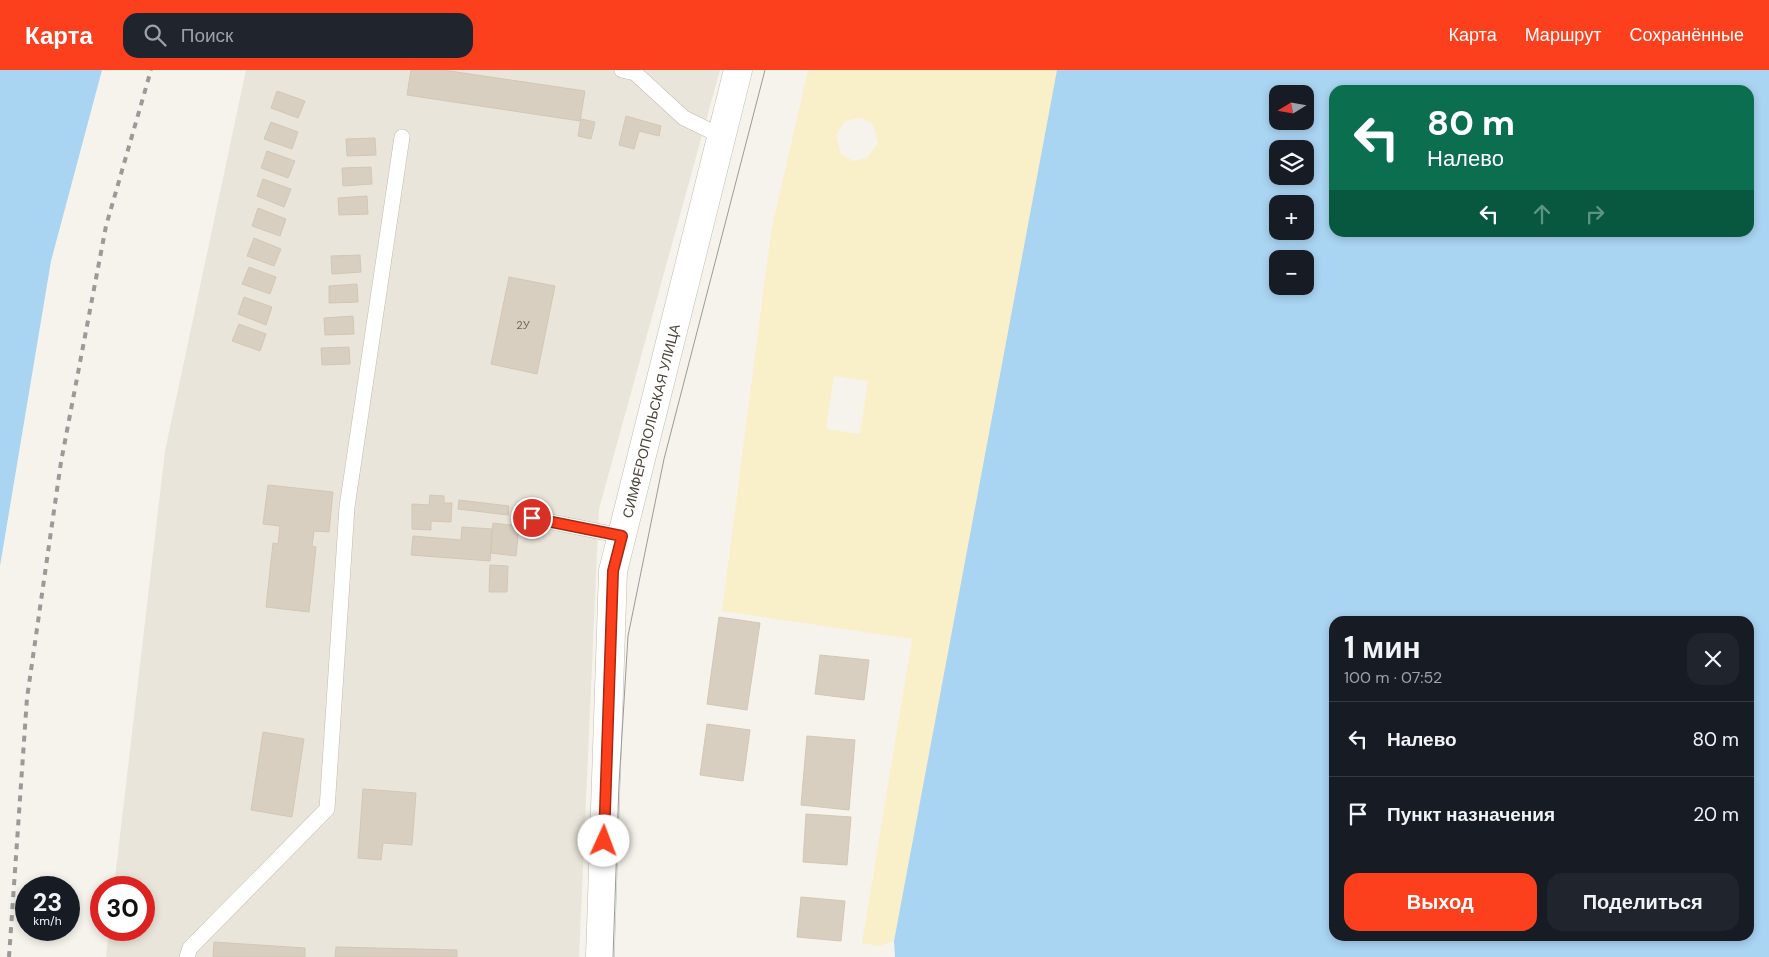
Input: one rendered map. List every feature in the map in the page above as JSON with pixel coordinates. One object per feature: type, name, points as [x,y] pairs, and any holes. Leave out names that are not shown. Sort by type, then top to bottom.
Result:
[{"type":"street","name":"СИМФЕРОПОЛЬСКАЯ УЛИЦА","points":[[600,957],[613,571],[738,70]]},
{"type":"lane","points":[[622,70],[635,73],[684,118],[721,136]]},
{"type":"lane","points":[[187,957],[190,948],[327,809],[347,507],[402,137]]},
{"type":"lane","points":[[532,518],[622,536]]},
{"type":"shaded area","points":[[246,70],[720,70],[599,509],[579,957],[106,957],[108,941],[155,941],[155,876],[115,876],[165,451]]},
{"type":"sand","points":[[808,70],[1058,70],[894,941],[878,946],[862,943],[912,639],[722,611],[771,232]],"holes":[[[860,118],[873,124],[878,143],[867,158],[853,161],[841,154],[836,135],[845,121]],[[834,376],[868,381],[860,434],[826,429]]]},
{"type":"water","points":[[0,70],[102,70],[51,261],[0,566]]},
{"type":"water","points":[[1057,70],[1769,70],[1769,957],[895,957],[894,941]]},
{"type":"building","points":[[411,70],[443,70],[585,91],[580,121],[407,95]]},
{"type":"building","points":[[277,91],[305,101],[298,118],[271,108]]},
{"type":"building","points":[[626,116],[661,126],[659,136],[639,131],[634,149],[619,145]]},
{"type":"building","points":[[581,119],[595,122],[591,139],[578,136]]},
{"type":"building","points":[[271,122],[298,132],[292,149],[264,139]]},
{"type":"building","points":[[375,138],[376,155],[347,156],[346,139]]},
{"type":"building","points":[[267,151],[295,161],[288,178],[261,168]]},
{"type":"building","points":[[371,167],[372,184],[343,186],[342,168]]},
{"type":"building","points":[[263,179],[291,189],[284,207],[257,196]]},
{"type":"building","points":[[367,196],[368,214],[339,215],[338,198]]},
{"type":"building","points":[[258,208],[286,219],[280,236],[252,226]]},
{"type":"building","points":[[254,238],[281,249],[274,266],[247,256]]},
{"type":"building","points":[[360,255],[361,272],[332,274],[331,256]]},
{"type":"building","points":[[249,267],[276,277],[270,294],[242,284]]},
{"type":"building","points":[[509,277],[555,286],[537,374],[491,364]]},
{"type":"building","points":[[357,284],[358,302],[329,303],[329,286]]},
{"type":"building","points":[[244,297],[272,307],[266,325],[238,314]]},
{"type":"building","points":[[353,316],[354,334],[325,335],[324,318]]},
{"type":"building","points":[[239,324],[266,334],[260,351],[232,341]]},
{"type":"building","points":[[349,347],[350,364],[322,365],[321,348]]},
{"type":"building","points":[[268,485],[333,492],[329,532],[314,531],[312,546],[316,547],[309,612],[266,607],[273,543],[278,544],[280,526],[263,524]]},
{"type":"building","points":[[430,495],[444,496],[444,503],[452,503],[451,522],[431,521],[431,530],[412,529],[412,504],[429,505]]},
{"type":"building","points":[[459,500],[509,506],[508,515],[458,509]]},
{"type":"building","points":[[493,523],[519,526],[516,556],[491,553]]},
{"type":"building","points":[[462,527],[492,529],[490,561],[411,555],[413,536],[461,540]]},
{"type":"building","points":[[490,565],[508,566],[507,592],[489,592]]},
{"type":"building","points":[[719,617],[760,623],[747,710],[707,704]]},
{"type":"building","points":[[820,655],[869,660],[864,700],[815,694]]},
{"type":"building","points":[[707,724],[750,730],[743,781],[700,775]]},
{"type":"building","points":[[263,732],[304,739],[292,817],[251,810]]},
{"type":"building","points":[[807,736],[855,740],[849,810],[801,805]]},
{"type":"building","points":[[363,789],[416,793],[412,845],[383,843],[381,860],[358,858]]},
{"type":"building","points":[[806,814],[851,817],[847,865],[803,862]]},
{"type":"building","points":[[801,897],[845,901],[841,941],[797,937]]},
{"type":"building","points":[[214,942],[305,948],[305,957],[213,957]]},
{"type":"building","points":[[336,947],[457,950],[457,957],[335,957]]},
{"type":"tram line","points":[[613,957],[619,784],[628,636],[664,459],[765,70]]},
{"type":"railway","points":[[9,957],[27,698],[61,462],[106,226],[151,70]]},
{"type":"route","points":[[532,518],[622,536],[613,571],[604,841]]}]
